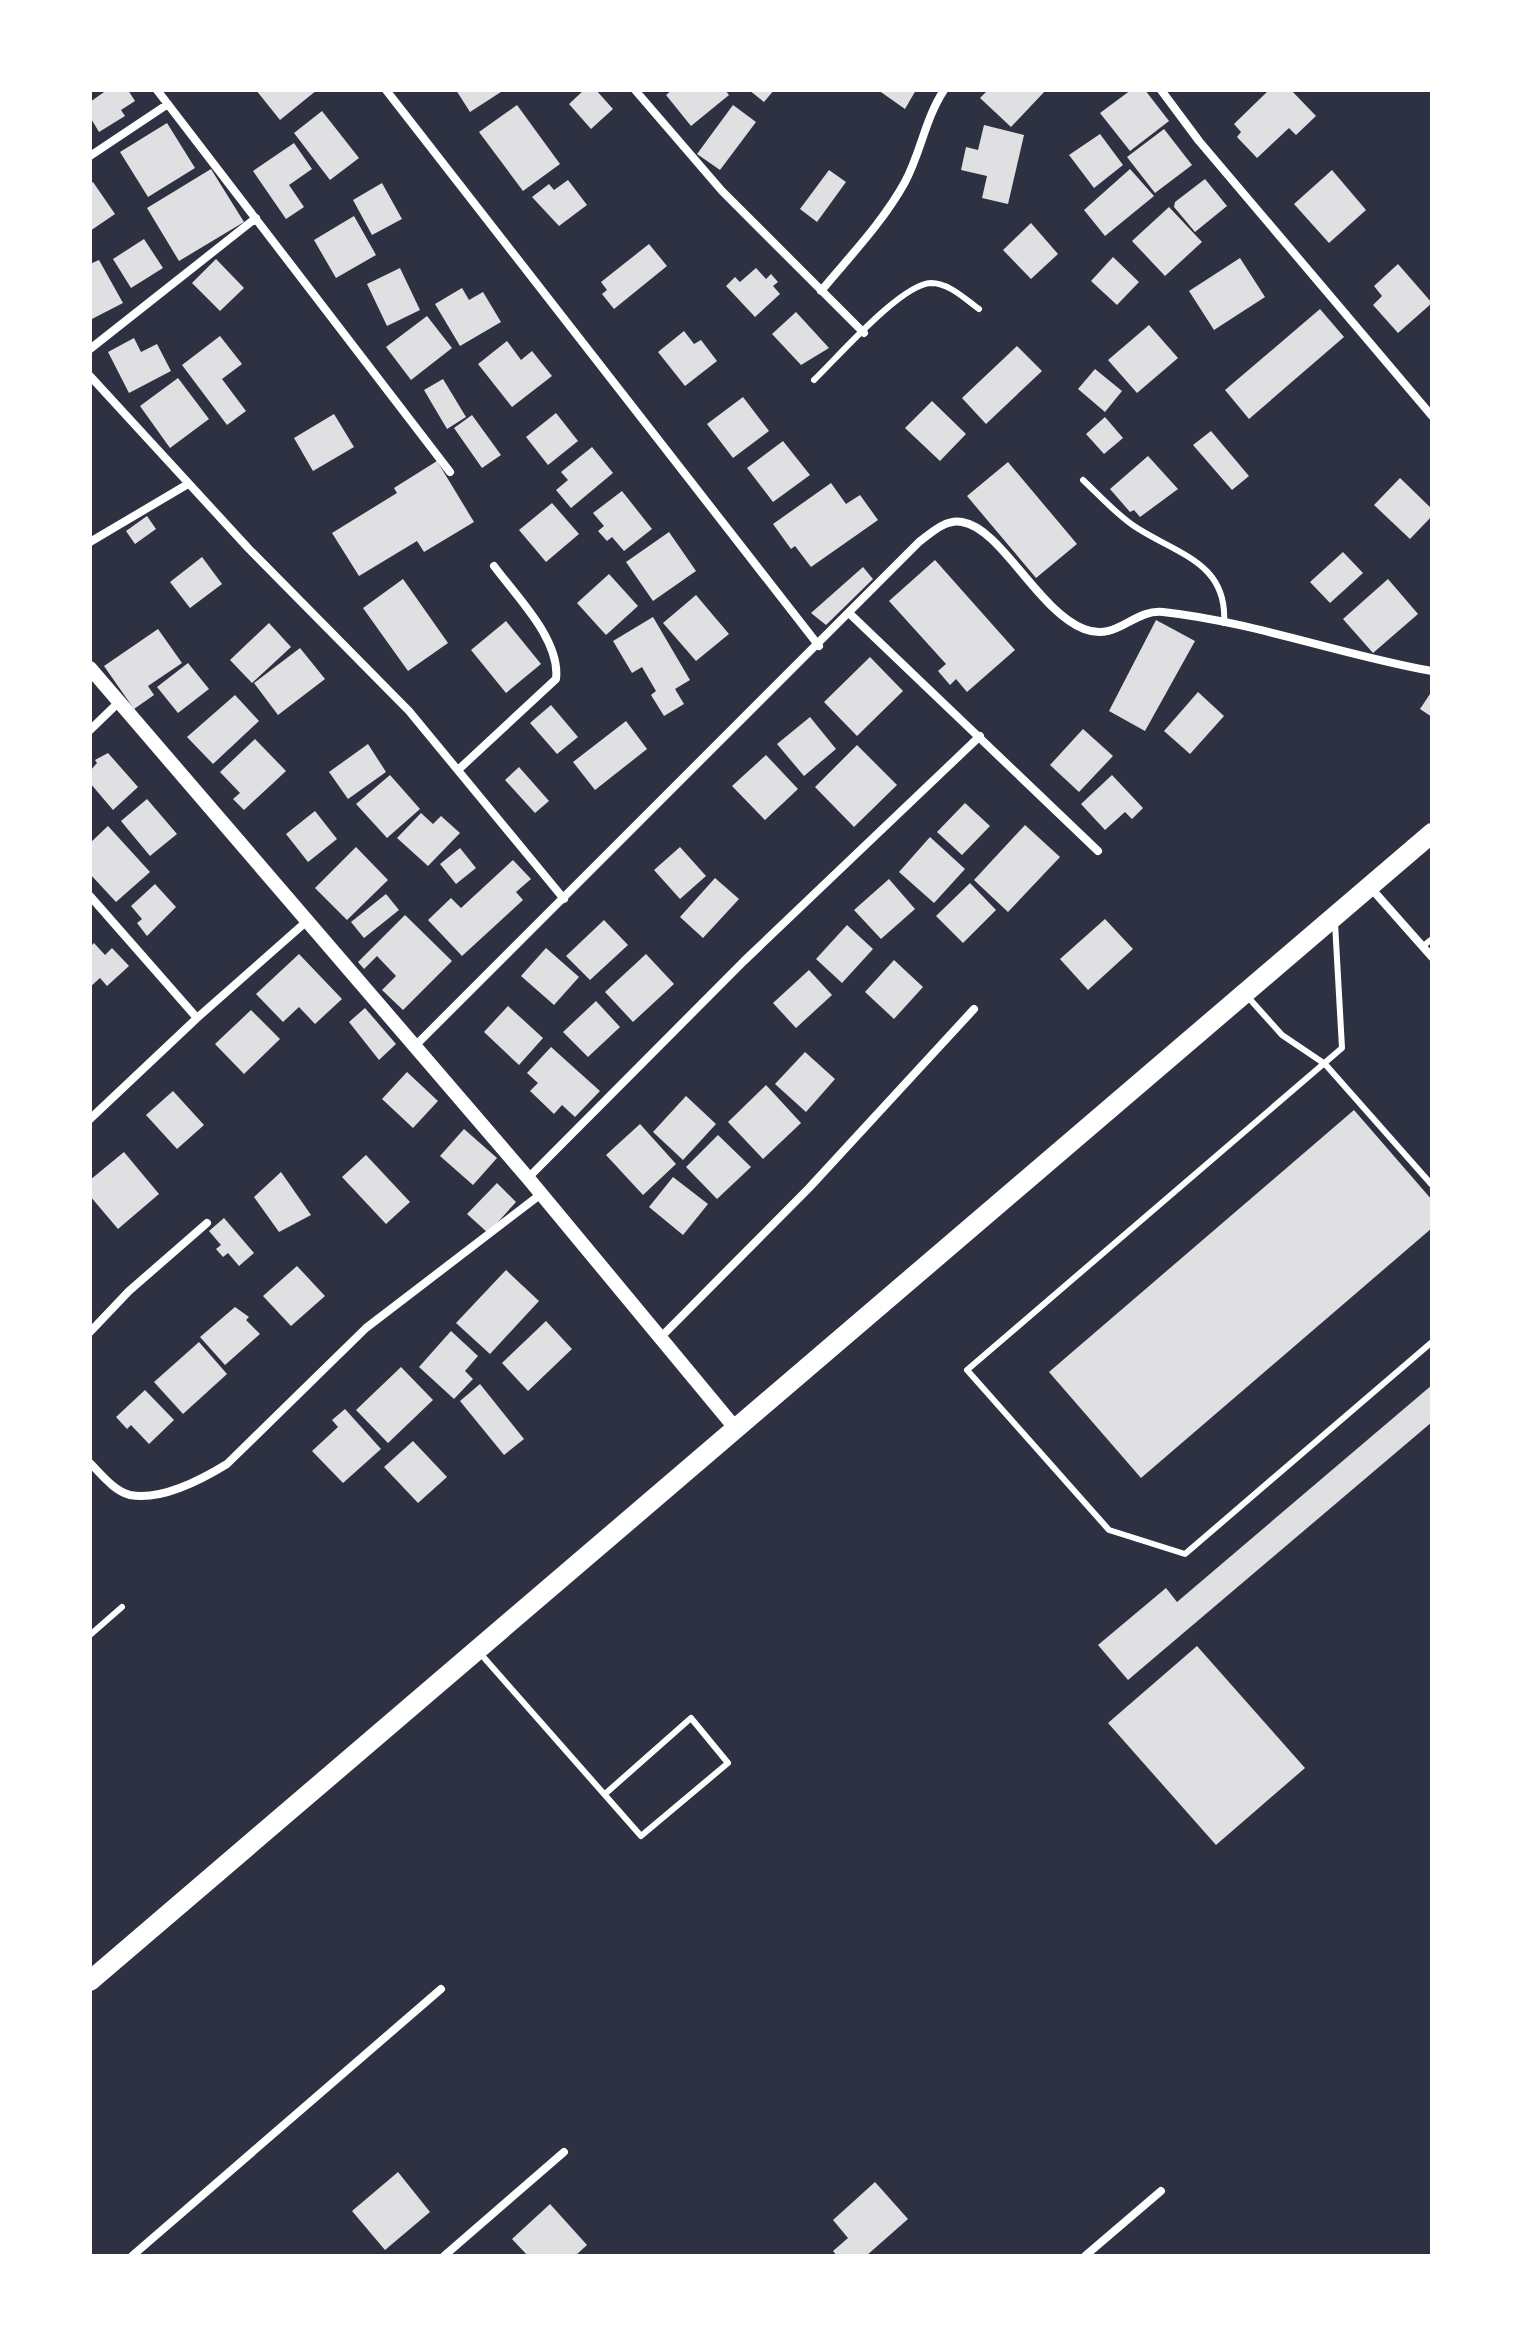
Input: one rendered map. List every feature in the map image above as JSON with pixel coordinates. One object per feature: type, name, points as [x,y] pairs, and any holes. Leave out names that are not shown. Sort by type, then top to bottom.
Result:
[{"type":"main road","points":[[90,1981],[1432,833]]},
{"type":"street","points":[[157,90],[450,472]]},
{"type":"street","points":[[386,90],[819,646]]},
{"type":"street","points":[[635,90],[722,191],[864,333]]},
{"type":"street","points":[[821,291],[888,210],[907,179],[926,119],[944,90]]},
{"type":"street","points":[[1161,90],[1208,152],[1432,416]]},
{"type":"street","points":[[90,156],[168,104]]},
{"type":"street","points":[[90,349],[256,218]]},
{"type":"street","points":[[90,376],[188,484],[364,662],[564,899]]},
{"type":"street","points":[[90,542],[142,508],[188,484]]},
{"type":"street","points":[[414,1047],[927,536],[949,523],[962,522],[977,528],[1059,616],[1088,631],[1111,632],[1149,612],[1224,623],[1362,659],[1432,671]]},
{"type":"street","points":[[458,770],[556,679],[557,668],[551,649],[494,566]]},
{"type":"street","points":[[849,613],[1098,851]]},
{"type":"street","points":[[90,668],[528,1178],[736,1429]]},
{"type":"street","points":[[90,730],[119,702]]},
{"type":"street","points":[[528,1178],[744,961],[980,736]]},
{"type":"street","points":[[1370,886],[1432,957]]},
{"type":"street","points":[[90,896],[197,1018]]},
{"type":"street","points":[[90,1119],[197,1018],[307,921]]},
{"type":"street","points":[[661,1337],[809,1188],[974,1009]]},
{"type":"street","points":[[90,1463],[116,1488],[130,1495],[151,1495],[202,1479],[227,1464],[366,1328],[541,1194]]},
{"type":"street","points":[[90,1332],[129,1291],[207,1223]]},
{"type":"street","points":[[132,2256],[441,1989]]},
{"type":"street","points":[[444,2256],[564,2152]]},
{"type":"street","points":[[1085,2256],[1161,2191]]},
{"type":"lane","points":[[814,380],[894,301],[918,285],[933,283],[948,287],[979,309]]},
{"type":"lane","points":[[1083,480],[1136,527],[1214,577],[1224,593],[1224,623]]},
{"type":"lane","points":[[1335,916],[1342,1048],[967,1370],[1109,1530],[1185,1554],[1432,1342]]},
{"type":"lane","points":[[1423,946],[1432,939]]},
{"type":"lane","points":[[1244,993],[1282,1035],[1325,1064],[1432,1185]]},
{"type":"lane","points":[[90,1635],[122,1607]]},
{"type":"lane","points":[[477,1649],[641,1836],[728,1763],[691,1718],[605,1794]]},
{"type":"building","points":[[107,90],[128,90],[135,101],[121,110],[125,116],[99,132],[90,117],[90,102]]},
{"type":"building","points":[[256,90],[317,90],[280,120]]},
{"type":"building","points":[[456,90],[504,90],[470,112]]},
{"type":"building","points":[[584,90],[596,90],[613,109],[591,129],[569,104]]},
{"type":"building","points":[[672,90],[725,90],[729,95],[691,126],[666,95]]},
{"type":"building","points":[[749,90],[774,90],[764,102]]},
{"type":"building","points":[[878,90],[916,90],[905,109]]},
{"type":"building","points":[[988,90],[1046,90],[1011,127],[980,98]]},
{"type":"building","points":[[1131,90],[1145,90],[1169,121],[1130,151],[1100,113]]},
{"type":"building","points":[[1269,90],[1291,90],[1316,116],[1296,135],[1289,128],[1257,158],[1237,137],[1241,132],[1234,124]]},
{"type":"building","points":[[517,105],[560,164],[523,191],[479,132]]},
{"type":"building","points":[[733,105],[756,122],[720,170],[697,154]]},
{"type":"building","points":[[322,111],[359,158],[330,180],[294,133]]},
{"type":"building","points":[[167,123],[195,168],[148,197],[120,152]]},
{"type":"building","points":[[984,125],[1024,135],[1008,204],[982,198],[987,176],[961,170],[966,147],[978,150]]},
{"type":"building","points":[[1164,129],[1192,165],[1155,193],[1127,157]]},
{"type":"building","points":[[1100,134],[1123,165],[1094,188],[1069,155]]},
{"type":"building","points":[[294,143],[312,169],[289,185],[304,207],[286,219],[253,171]]},
{"type":"building","points":[[211,169],[244,222],[179,261],[147,208]]},
{"type":"building","points":[[1130,169],[1154,196],[1105,236],[1084,210]]},
{"type":"building","points":[[829,170],[846,182],[817,222],[800,209]]},
{"type":"building","points":[[1332,170],[1366,210],[1329,243],[1294,204]]},
{"type":"building","points":[[1205,179],[1227,206],[1195,232],[1174,207],[1175,202]]},
{"type":"building","points":[[568,180],[587,205],[559,226],[532,197],[549,184],[554,190]]},
{"type":"building","points":[[93,182],[115,214],[90,231],[90,184]]},
{"type":"building","points":[[382,183],[402,219],[372,235],[353,200]]},
{"type":"building","points":[[1169,207],[1202,242],[1165,276],[1132,241]]},
{"type":"building","points":[[354,216],[376,255],[336,278],[314,240]]},
{"type":"building","points":[[1031,223],[1058,254],[1031,279],[1003,250]]},
{"type":"building","points":[[144,239],[163,268],[131,288],[113,259]]},
{"type":"building","points":[[649,244],[667,266],[614,309],[602,294],[607,290],[601,282]]},
{"type":"building","points":[[1113,257],[1139,282],[1117,305],[1091,281]]},
{"type":"building","points":[[1240,258],[1265,297],[1214,330],[1189,291]]},
{"type":"building","points":[[216,259],[244,288],[220,311],[192,283]]},
{"type":"building","points":[[99,260],[123,303],[90,320],[90,264]]},
{"type":"building","points":[[1398,264],[1432,303],[1398,333],[1373,305],[1382,296],[1374,286]]},
{"type":"building","points":[[400,268],[420,310],[387,326],[367,284]]},
{"type":"building","points":[[756,268],[766,279],[771,274],[778,282],[773,286],[780,294],[755,317],[726,286],[735,277],[740,282]]},
{"type":"building","points":[[462,288],[469,300],[483,292],[501,322],[460,346],[435,304]]},
{"type":"building","points":[[1320,309],[1344,337],[1249,419],[1225,390]]},
{"type":"building","points":[[796,312],[829,348],[801,365],[772,334]]},
{"type":"building","points":[[427,316],[452,348],[411,380],[386,347]]},
{"type":"building","points":[[1149,325],[1178,358],[1137,393],[1108,360]]},
{"type":"building","points":[[684,331],[694,344],[701,340],[717,361],[685,386],[658,352]]},
{"type":"building","points":[[220,336],[242,364],[222,379],[246,411],[227,425],[182,365]]},
{"type":"building","points":[[134,338],[141,352],[157,344],[171,371],[129,393],[108,352]]},
{"type":"building","points":[[507,341],[521,360],[532,351],[552,376],[512,407],[478,364]]},
{"type":"building","points":[[1017,346],[1042,371],[986,424],[962,398]]},
{"type":"building","points":[[1095,369],[1122,391],[1105,412],[1078,389]]},
{"type":"building","points":[[178,378],[209,419],[170,448],[140,406]]},
{"type":"building","points":[[443,379],[466,417],[447,429],[424,390]]},
{"type":"building","points":[[743,397],[769,431],[733,458],[707,424]]},
{"type":"building","points":[[932,401],[966,434],[940,461],[905,428]]},
{"type":"building","points":[[556,413],[578,441],[548,465],[526,437]]},
{"type":"building","points":[[334,414],[354,447],[313,471],[294,438]]},
{"type":"building","points":[[472,415],[501,455],[482,468],[454,428]]},
{"type":"building","points":[[1105,417],[1123,438],[1104,454],[1086,434]]},
{"type":"building","points":[[1211,431],[1249,476],[1232,490],[1193,445]]},
{"type":"building","points":[[783,441],[810,475],[773,502],[747,468]]},
{"type":"building","points":[[592,447],[613,473],[571,508],[556,490],[568,480],[561,472]]},
{"type":"building","points":[[1148,456],[1178,489],[1140,517],[1134,510],[1130,512],[1110,489]]},
{"type":"building","points":[[437,461],[474,522],[424,552],[417,541],[359,576],[332,533],[397,493],[394,488]]},
{"type":"building","points":[[1008,462],[1077,544],[1036,578],[967,496]]},
{"type":"building","points":[[1400,478],[1432,509],[1432,516],[1410,539],[1374,505]]},
{"type":"building","points":[[831,483],[846,504],[860,495],[878,520],[811,567],[795,546],[791,549],[773,524]]},
{"type":"building","points":[[622,491],[652,529],[624,551],[612,537],[607,541],[598,531],[604,526],[593,513]]},
{"type":"building","points":[[552,503],[579,534],[546,562],[519,530]]},
{"type":"building","points":[[147,516],[156,529],[135,544],[126,531]]},
{"type":"building","points":[[669,532],[696,571],[653,601],[626,562]]},
{"type":"building","points":[[1343,552],[1363,573],[1330,603],[1310,582]]},
{"type":"building","points":[[202,557],[222,584],[190,608],[170,582]]},
{"type":"building","points":[[935,560],[1015,650],[967,692],[956,679],[950,685],[938,671],[946,664],[889,601]]},
{"type":"building","points":[[863,567],[873,579],[826,625],[811,613]]},
{"type":"building","points":[[609,574],[638,606],[606,635],[577,603]]},
{"type":"building","points":[[403,579],[448,643],[408,671],[363,608]]},
{"type":"building","points":[[1388,579],[1418,614],[1373,653],[1343,619]]},
{"type":"building","points":[[696,595],[729,634],[696,661],[663,623]]},
{"type":"building","points":[[653,617],[690,680],[675,689],[684,704],[664,716],[651,695],[656,691],[642,667],[632,673],[613,641]]},
{"type":"building","points":[[1156,620],[1195,641],[1145,731],[1109,711]]},
{"type":"building","points":[[506,621],[541,664],[506,693],[471,650]]},
{"type":"building","points":[[269,623],[291,647],[252,683],[230,660]]},
{"type":"building","points":[[158,629],[182,663],[148,686],[154,695],[134,709],[104,666]]},
{"type":"building","points":[[300,648],[325,679],[278,715],[254,683]]},
{"type":"building","points":[[870,657],[903,691],[857,736],[824,702]]},
{"type":"building","points":[[188,663],[209,689],[178,713],[157,687]]},
{"type":"building","points":[[1432,691],[1432,717],[1420,709]]},
{"type":"building","points":[[1198,692],[1224,716],[1190,754],[1164,731]]},
{"type":"building","points":[[235,695],[259,721],[213,764],[187,737]]},
{"type":"building","points":[[551,705],[578,737],[557,754],[530,723]]},
{"type":"building","points":[[810,717],[836,749],[804,776],[777,744]]},
{"type":"building","points":[[626,721],[647,749],[595,790],[573,762]]},
{"type":"building","points":[[1083,729],[1113,756],[1079,792],[1050,765]]},
{"type":"building","points":[[255,739],[286,771],[244,810],[233,799],[240,793],[220,772]]},
{"type":"building","points":[[368,744],[386,772],[348,799],[329,772]]},
{"type":"building","points":[[857,745],[897,785],[854,827],[815,787]]},
{"type":"building","points":[[108,753],[138,787],[113,810],[90,783],[90,771],[97,763],[95,760]]},
{"type":"building","points":[[766,755],[798,789],[765,820],[732,786]]},
{"type":"building","points":[[519,767],[549,801],[535,813],[505,780]]},
{"type":"building","points":[[390,775],[420,809],[387,838],[356,804]]},
{"type":"building","points":[[1112,775],[1143,808],[1132,819],[1125,812],[1105,830],[1081,804]]},
{"type":"building","points":[[147,799],[177,834],[150,856],[121,821]]},
{"type":"building","points":[[965,803],[990,826],[962,855],[937,832]]},
{"type":"building","points":[[315,811],[337,839],[308,862],[286,834]]},
{"type":"building","points":[[421,813],[433,824],[441,816],[460,833],[428,866],[397,838]]},
{"type":"building","points":[[1025,825],[1060,857],[1008,912],[974,880]]},
{"type":"building","points":[[108,826],[150,872],[116,902],[90,874],[90,843]]},
{"type":"building","points":[[930,837],[965,869],[934,903],[899,872]]},
{"type":"building","points":[[356,847],[388,880],[347,920],[315,888]]},
{"type":"building","points":[[680,847],[706,876],[680,899],[654,870]]},
{"type":"building","points":[[460,848],[476,868],[456,884],[440,864]]},
{"type":"building","points":[[513,860],[531,879],[516,892],[523,900],[462,956],[428,920],[451,898],[461,908]]},
{"type":"building","points":[[715,878],[739,899],[703,938],[680,917]]},
{"type":"building","points":[[889,879],[915,909],[881,939],[854,910]]},
{"type":"building","points":[[970,883],[996,910],[963,943],[936,916]]},
{"type":"building","points":[[155,884],[176,907],[147,936],[137,923],[142,919],[131,906]]},
{"type":"building","points":[[386,894],[399,910],[364,938],[351,922]]},
{"type":"building","points":[[405,915],[452,961],[403,1010],[382,990],[396,976],[377,956],[364,969],[358,962]]},
{"type":"building","points":[[1105,919],[1133,949],[1088,990],[1060,959]]},
{"type":"building","points":[[604,920],[628,945],[590,980],[566,956]]},
{"type":"building","points":[[847,925],[873,949],[842,983],[816,959]]},
{"type":"building","points":[[94,943],[105,955],[112,948],[129,966],[107,986],[100,978],[90,987],[90,947]]},
{"type":"building","points":[[546,948],[579,977],[554,1005],[521,976]]},
{"type":"building","points":[[299,954],[342,999],[315,1024],[299,1007],[283,1022],[256,994]]},
{"type":"building","points":[[646,954],[674,984],[633,1022],[605,992]]},
{"type":"building","points":[[894,960],[923,987],[894,1019],[865,992]]},
{"type":"building","points":[[809,970],[832,995],[796,1028],[773,1003]]},
{"type":"building","points":[[596,1001],[620,1027],[588,1057],[563,1032]]},
{"type":"building","points":[[508,1006],[543,1038],[519,1065],[484,1032]]},
{"type":"building","points":[[365,1008],[396,1044],[379,1060],[349,1022]]},
{"type":"building","points":[[251,1010],[280,1039],[244,1074],[215,1044]]},
{"type":"building","points":[[551,1047],[600,1091],[575,1117],[562,1105],[554,1114],[530,1091],[538,1083],[527,1073]]},
{"type":"building","points":[[805,1052],[835,1079],[806,1112],[775,1084]]},
{"type":"building","points":[[407,1072],[438,1101],[413,1128],[382,1099]]},
{"type":"building","points":[[766,1085],[801,1123],[763,1159],[728,1122]]},
{"type":"building","points":[[173,1091],[204,1125],[177,1149],[146,1115]]},
{"type":"building","points":[[686,1096],[716,1124],[683,1160],[653,1132]]},
{"type":"building","points":[[1354,1110],[1432,1200],[1432,1228],[1141,1478],[1049,1372]]},
{"type":"building","points":[[640,1124],[676,1164],[643,1195],[606,1155]]},
{"type":"building","points":[[464,1129],[497,1158],[473,1185],[440,1156]]},
{"type":"building","points":[[718,1135],[751,1167],[717,1199],[686,1167]]},
{"type":"building","points":[[124,1152],[159,1194],[118,1229],[90,1196],[90,1180]]},
{"type":"building","points":[[366,1155],[410,1202],[386,1224],[342,1177]]},
{"type":"building","points":[[281,1172],[311,1215],[279,1232],[254,1197]]},
{"type":"building","points":[[673,1177],[708,1204],[683,1235],[649,1207]]},
{"type":"building","points":[[497,1183],[516,1202],[488,1233],[467,1214]]},
{"type":"building","points":[[224,1218],[254,1253],[239,1266],[228,1253],[223,1257],[216,1249],[221,1245],[209,1231]]},
{"type":"building","points":[[297,1266],[325,1296],[291,1326],[263,1296]]},
{"type":"building","points":[[506,1270],[539,1301],[490,1354],[456,1323]]},
{"type":"building","points":[[235,1307],[249,1317],[246,1320],[260,1334],[225,1365],[200,1337]]},
{"type":"building","points":[[546,1321],[572,1349],[528,1391],[502,1363]]},
{"type":"building","points":[[451,1331],[478,1356],[465,1371],[473,1379],[454,1399],[419,1367]]},
{"type":"building","points":[[199,1342],[227,1374],[183,1414],[154,1382]]},
{"type":"building","points":[[401,1367],[433,1400],[388,1443],[356,1410]]},
{"type":"building","points":[[480,1384],[524,1439],[504,1455],[460,1401]]},
{"type":"building","points":[[1432,1385],[1432,1422],[1128,1680],[1098,1645],[1166,1588],[1177,1602]]},
{"type":"building","points":[[145,1390],[174,1420],[149,1444],[131,1425],[127,1429],[116,1417]]},
{"type":"building","points":[[345,1409],[381,1449],[343,1483],[312,1451],[338,1427],[332,1420]]},
{"type":"building","points":[[413,1441],[447,1477],[418,1503],[384,1467]]},
{"type":"building","points":[[1197,1646],[1305,1768],[1216,1845],[1108,1723]]},
{"type":"building","points":[[398,2172],[430,2212],[385,2250],[352,2211]]},
{"type":"building","points":[[875,2182],[908,2219],[866,2256],[837,2256],[833,2251],[848,2238],[833,2220]]},
{"type":"building","points":[[550,2204],[587,2245],[575,2256],[528,2256],[512,2239]]}]
